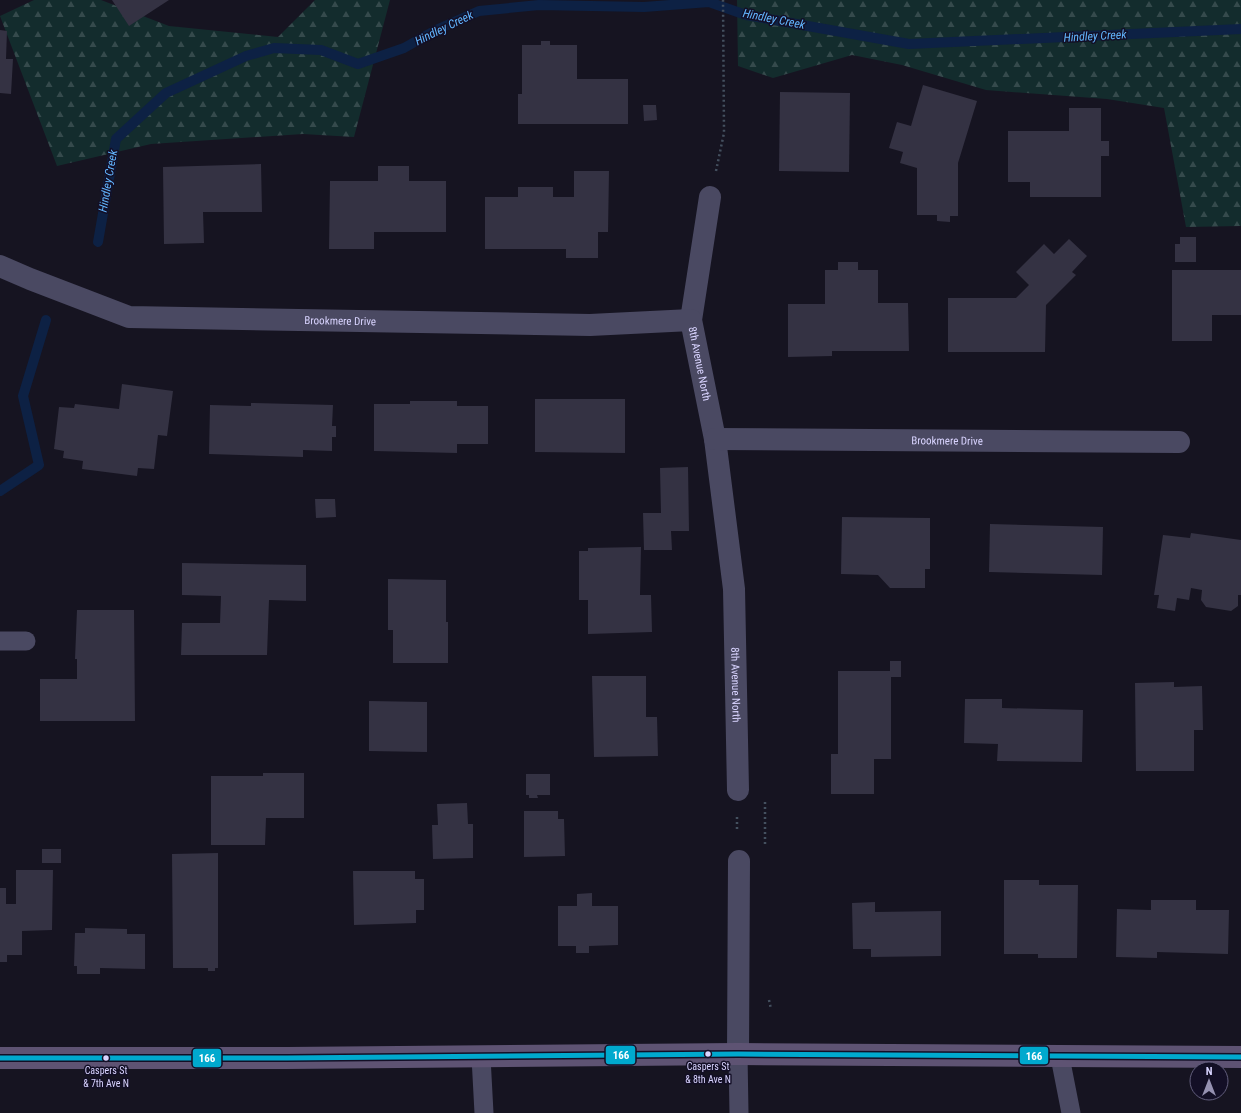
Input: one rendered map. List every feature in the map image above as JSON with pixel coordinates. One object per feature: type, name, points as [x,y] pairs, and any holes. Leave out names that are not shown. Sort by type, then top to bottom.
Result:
[{"type":"main road","points":[[0,1058],[287,1058],[738,1054],[1241,1057]]},
{"type":"street","points":[[691,320],[710,197]]},
{"type":"street","name":"Brookmere Drive","points":[[0,266],[129,317],[590,325],[691,320]]},
{"type":"street","name":"8th Avenue North","points":[[691,320],[715,439],[734,589],[738,790]]},
{"type":"street","name":"Brookmere Drive","points":[[715,439],[1179,442]]},
{"type":"street","points":[[738,1054],[739,861]]},
{"type":"lane","points":[[0,641],[26,641]]},
{"type":"lane","points":[[738,1054],[739,1113]]},
{"type":"lane","points":[[481,1056],[484,1113]]},
{"type":"lane","points":[[1060,1057],[1071,1113]]},
{"type":"path","points":[[710,197],[724,133],[723,0]]},
{"type":"path","points":[[738,790],[737,825],[739,861]]},
{"type":"green space","points":[[34,0],[101,0],[169,26],[278,37],[315,0],[390,0],[354,137],[303,134],[151,144],[57,166],[0,16]]},
{"type":"green space","points":[[737,0],[1241,0],[1241,226],[1186,227],[1164,108],[1107,99],[986,90],[902,65],[852,55],[773,78],[738,66]]},
{"type":"building","points":[[112,0],[169,0],[129,26]]},
{"type":"building","points":[[0,30],[7,31],[6,59],[13,59],[11,94],[0,93]]},
{"type":"building","points":[[541,41],[550,41],[550,45],[577,45],[577,79],[628,79],[628,124],[518,124],[518,94],[522,94],[522,45],[541,45]]},
{"type":"building","points":[[923,85],[977,101],[958,163],[958,216],[950,216],[950,222],[937,221],[937,215],[917,215],[917,168],[900,163],[903,152],[889,148],[897,122],[911,126]]},
{"type":"building","points":[[780,92],[850,93],[849,172],[779,171]]},
{"type":"building","points":[[643,105],[656,105],[657,120],[644,121]]},
{"type":"building","points":[[1069,108],[1101,108],[1101,141],[1109,141],[1109,156],[1101,156],[1101,197],[1030,197],[1030,182],[1008,182],[1008,131],[1069,131]]},
{"type":"building","points":[[261,164],[262,212],[203,212],[204,243],[164,244],[163,167]]},
{"type":"building","points":[[378,166],[409,166],[409,181],[446,181],[446,232],[374,232],[374,249],[329,249],[330,181],[378,181]]},
{"type":"building","points":[[574,171],[609,171],[608,232],[598,232],[598,258],[566,258],[566,249],[485,249],[485,197],[518,197],[518,187],[553,187],[553,197],[574,197]]},
{"type":"building","points":[[1180,237],[1196,237],[1196,262],[1175,262],[1175,244],[1180,244]]},
{"type":"building","points":[[1069,239],[1087,256],[1072,272],[1076,275],[1046,305],[1045,352],[948,352],[948,298],[1016,298],[1029,285],[1016,272],[1044,244],[1054,254]]},
{"type":"building","points":[[838,262],[858,262],[858,270],[878,270],[878,303],[908,303],[909,351],[832,351],[832,356],[788,357],[788,304],[825,304],[825,270],[838,270]]},
{"type":"building","points":[[1172,270],[1241,270],[1241,315],[1212,315],[1212,341],[1172,341]]},
{"type":"building","points":[[122,384],[173,391],[167,436],[158,435],[154,469],[138,468],[137,476],[82,469],[83,461],[63,458],[64,451],[54,449],[59,407],[74,408],[75,404],[119,409]]},
{"type":"building","points":[[535,399],[625,399],[625,453],[535,452]]},
{"type":"building","points":[[410,401],[457,401],[457,406],[488,406],[488,444],[457,444],[457,453],[374,451],[374,404],[410,404]]},
{"type":"building","points":[[251,403],[333,405],[332,426],[336,426],[336,437],[332,437],[332,451],[303,450],[303,457],[209,454],[210,405],[251,406]]},
{"type":"building","points":[[688,467],[689,531],[671,531],[672,550],[644,550],[643,513],[661,513],[660,468]]},
{"type":"building","points":[[315,499],[335,499],[336,517],[316,518]]},
{"type":"building","points":[[842,517],[930,518],[930,569],[925,569],[925,588],[890,588],[878,575],[841,574]]},
{"type":"building","points":[[990,524],[1103,527],[1102,575],[989,572]]},
{"type":"building","points":[[1191,533],[1241,540],[1241,595],[1238,595],[1238,606],[1231,611],[1206,607],[1201,600],[1202,590],[1191,588],[1189,600],[1177,598],[1175,611],[1157,608],[1159,595],[1154,595],[1163,535],[1190,538]]},
{"type":"building","points":[[641,547],[640,595],[651,595],[652,632],[588,634],[588,600],[579,600],[579,551],[588,551],[588,548]]},
{"type":"building","points":[[182,563],[306,565],[306,601],[269,600],[267,655],[181,655],[182,623],[220,623],[221,596],[182,595]]},
{"type":"building","points":[[388,579],[446,580],[448,663],[393,663],[393,630],[388,630]]},
{"type":"building","points":[[77,610],[134,610],[135,721],[40,721],[40,679],[77,679],[77,659],[75,659]]},
{"type":"building","points":[[890,661],[901,661],[901,677],[891,677],[891,759],[874,759],[874,794],[831,794],[831,754],[838,754],[838,671],[890,671]]},
{"type":"building","points":[[592,676],[646,676],[646,717],[657,717],[658,756],[594,757]]},
{"type":"building","points":[[1174,682],[1174,687],[1202,686],[1203,730],[1194,730],[1194,771],[1136,771],[1135,683]]},
{"type":"building","points":[[965,699],[1002,699],[1002,708],[1083,710],[1082,762],[997,761],[998,744],[964,743]]},
{"type":"building","points":[[369,701],[427,702],[427,752],[369,751]]},
{"type":"building","points":[[263,773],[304,773],[304,818],[266,818],[265,845],[211,845],[211,776],[263,776]]},
{"type":"building","points":[[526,774],[550,774],[550,795],[537,795],[538,798],[529,798],[529,795],[526,795]]},
{"type":"building","points":[[467,803],[468,824],[473,824],[473,858],[433,859],[432,825],[438,825],[437,804]]},
{"type":"building","points":[[524,811],[558,811],[558,819],[564,819],[565,856],[524,857]]},
{"type":"building","points":[[42,849],[61,849],[61,863],[42,863]]},
{"type":"building","points":[[218,853],[218,968],[215,968],[215,971],[208,971],[208,968],[173,968],[172,854]]},
{"type":"building","points":[[16,870],[53,870],[52,930],[22,931],[22,955],[7,955],[7,962],[0,962],[0,888],[6,888],[6,904],[16,904]]},
{"type":"building","points":[[353,871],[415,871],[415,879],[424,879],[424,910],[416,910],[416,923],[354,925]]},
{"type":"building","points":[[1004,880],[1039,880],[1039,885],[1078,885],[1077,958],[1038,958],[1038,954],[1004,954]]},
{"type":"building","points":[[592,893],[592,906],[618,906],[618,945],[589,946],[589,953],[576,953],[576,946],[558,946],[558,906],[577,906],[577,894]]},
{"type":"building","points":[[1151,900],[1196,900],[1196,910],[1229,910],[1228,954],[1157,952],[1157,958],[1116,957],[1117,909],[1151,910]]},
{"type":"building","points":[[875,902],[875,912],[941,911],[941,956],[871,957],[871,949],[853,949],[852,903]]},
{"type":"building","points":[[85,928],[127,929],[127,934],[145,934],[145,969],[100,968],[100,974],[77,974],[77,966],[74,966],[75,933],[85,933]]},
{"type":"waterway","name":"Hindley Creek","points":[[98,242],[116,139],[166,93],[246,56],[274,48],[321,50],[358,64],[404,48],[436,30],[479,11],[539,5],[644,7],[709,2],[746,15],[909,44],[1241,29]]},
{"type":"waterway","name":"Hindley Creek","points":[[0,491],[39,465],[23,396],[46,320]]},
{"type":"transit line","name":"166","points":[[0,1058],[287,1058],[738,1054],[1241,1057]]},
{"type":"place","name":"Caspers St & 8th Ave N","points":[[708,1054]]},
{"type":"place","name":"Caspers St & 7th Ave N","points":[[106,1058]]}]
